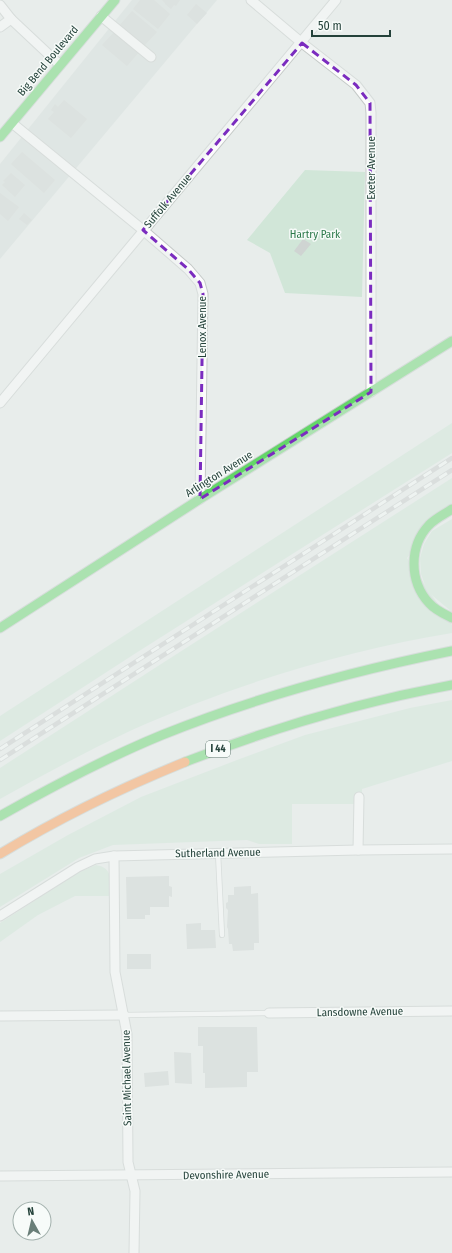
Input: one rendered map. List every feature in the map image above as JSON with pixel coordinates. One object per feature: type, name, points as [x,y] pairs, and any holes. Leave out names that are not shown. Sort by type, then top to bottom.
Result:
[{"type":"main road","name":"Big Bend Boulevard","points":[[0,137],[115,0]]},
{"type":"main road","name":"Arlington Avenue","points":[[0,628],[452,341]]},
{"type":"main road","points":[[451,511],[430,524],[422,535],[414,551],[413,567],[417,585],[427,601],[441,612],[452,618]]},
{"type":"main road","points":[[0,816],[61,783],[112,758],[218,714],[328,679],[452,651]]},
{"type":"main road","name":"I 44","points":[[0,854],[53,824],[104,798],[208,753],[263,733],[319,716],[375,701],[452,685]]},
{"type":"street","name":"Exeter Avenue","points":[[251,0],[302,43],[356,85],[370,103],[371,392]]},
{"type":"street","name":"Suffolk Avenue","points":[[0,403],[143,230],[302,43],[336,0]]},
{"type":"street","points":[[0,5],[11,19],[60,65]]},
{"type":"street","points":[[101,16],[151,57]]},
{"type":"street","points":[[0,27],[11,19]]},
{"type":"street","name":"Lenox Avenue","points":[[12,123],[143,230],[188,269],[200,283],[203,294],[200,500]]},
{"type":"street","points":[[358,850],[359,797]]},
{"type":"street","name":"Sutherland Avenue","points":[[0,916],[78,867],[95,859],[114,856],[452,849]]},
{"type":"street","name":"Saint Michael Avenue","points":[[114,856],[115,972],[127,1034],[128,1162],[135,1191],[134,1253]]},
{"type":"street","name":"Lansdowne Avenue","points":[[269,1013],[452,1011]]},
{"type":"street","points":[[0,1016],[124,1015]]},
{"type":"street","name":"Devonshire Avenue","points":[[0,1176],[452,1172]]},
{"type":"lane","points":[[218,853],[222,935]]},
{"type":"lane","points":[[124,1015],[269,1013]]},
{"type":"highlighted area","points":[[302,43],[356,85],[370,103],[371,392],[200,499],[203,294],[200,283],[188,269],[143,230]]},
{"type":"shaded area","points":[[132,0],[217,0],[0,259],[0,164]]},
{"type":"green space","name":"Hartry Park","points":[[305,170],[365,172],[362,297],[285,293],[270,253],[247,240]]},
{"type":"green space","points":[[452,423],[452,453],[0,741],[0,716]]},
{"type":"green space","points":[[452,478],[452,503],[407,558],[452,625],[452,633],[371,649],[289,671],[248,684],[132,730],[65,763],[0,799],[0,768]]},
{"type":"green space","points":[[452,519],[452,612],[427,591],[421,574],[420,558],[424,544],[432,531]]},
{"type":"green space","points":[[452,700],[452,761],[362,789],[362,804],[292,804],[292,844],[259,844],[247,840],[113,845],[79,858],[0,907],[0,874],[68,835],[141,797],[305,735],[410,708]]},
{"type":"green space","points":[[96,865],[106,869],[110,876],[109,896],[75,896],[38,915],[0,942],[0,923],[79,872]]},
{"type":"building","points":[[140,0],[154,0],[170,14],[158,29],[133,9]]},
{"type":"building","points":[[162,0],[180,0],[176,6],[174,5],[171,9]]},
{"type":"building","points":[[196,4],[207,13],[197,24],[187,15]]},
{"type":"building","points":[[132,11],[157,32],[143,47],[119,26]]},
{"type":"building","points":[[116,30],[140,51],[127,66],[102,45]]},
{"type":"building","points":[[64,100],[87,119],[71,138],[48,119],[54,112],[51,110],[55,104],[58,107]]},
{"type":"building","points":[[22,152],[55,180],[44,193],[11,164]]},
{"type":"building","points":[[11,173],[25,185],[15,197],[2,185],[5,182],[3,181]]},
{"type":"building","points":[[0,193],[19,207],[8,221],[0,214]]},
{"type":"building","points":[[24,213],[32,220],[27,225],[19,219]]},
{"type":"building","points":[[303,239],[311,244],[301,256],[294,251]]},
{"type":"building","points":[[169,876],[169,886],[172,887],[172,897],[169,896],[169,907],[150,907],[150,915],[145,915],[145,919],[127,919],[126,877]]},
{"type":"building","points":[[251,886],[251,894],[258,893],[259,943],[254,943],[254,950],[233,951],[232,944],[229,944],[227,927],[228,910],[226,908],[226,903],[228,902],[228,895],[234,895],[234,887]]},
{"type":"building","points":[[201,923],[201,930],[215,930],[216,948],[187,949],[186,924]]},
{"type":"building","points":[[127,954],[151,954],[151,969],[127,969]]},
{"type":"building","points":[[198,1027],[257,1027],[258,1072],[247,1072],[247,1087],[205,1088],[205,1073],[203,1073],[203,1046],[198,1046]]},
{"type":"building","points":[[174,1052],[191,1053],[192,1084],[175,1083]]},
{"type":"building","points":[[168,1071],[169,1085],[145,1087],[144,1073]]},
{"type":"railway","points":[[0,749],[452,458]]},
{"type":"railway","points":[[0,760],[452,470]]},
{"type":"traffic: fast","points":[[0,137],[115,0]]},
{"type":"traffic: fast","points":[[0,628],[200,499],[452,341]]},
{"type":"traffic: fast","points":[[452,509],[429,525],[422,533],[415,553],[414,564],[415,574],[422,594],[434,608],[452,618]]},
{"type":"traffic: fast","points":[[0,816],[100,763],[197,721],[305,686],[378,667],[452,651]]},
{"type":"traffic: fast","points":[[185,762],[250,738],[317,717],[384,699],[452,685]]},
{"type":"traffic: slow","points":[[0,854],[91,804],[137,782],[185,762]]}]
